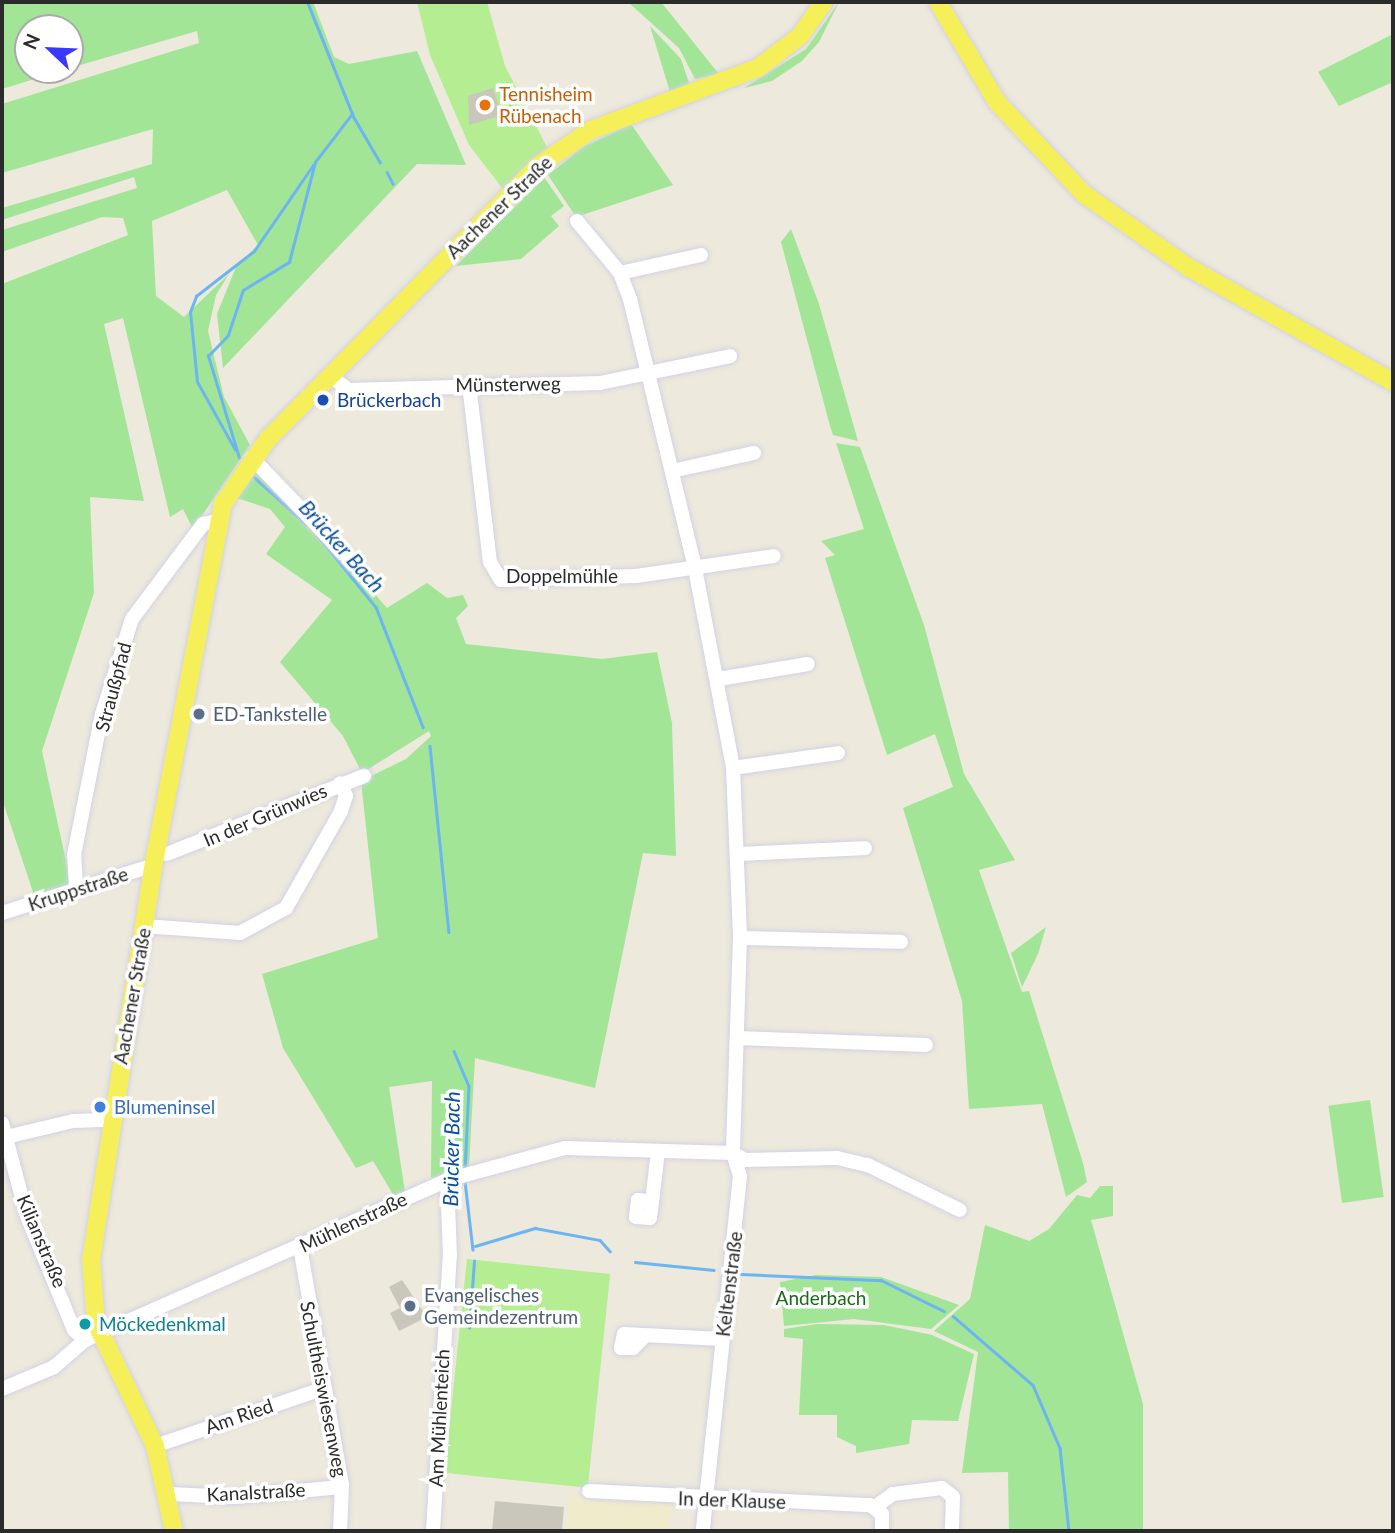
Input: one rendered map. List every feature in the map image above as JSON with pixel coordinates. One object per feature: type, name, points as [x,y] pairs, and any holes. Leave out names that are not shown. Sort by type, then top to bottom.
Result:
[{"type":"main road","name":"Aachener Straße","points":[[174,1531],[170,1494],[155,1446],[93,1338],[90,1267],[110,1120],[144,926],[161,860],[217,521],[252,457],[329,375],[561,148],[618,118],[758,68],[800,36],[824,2]]},
{"type":"main road","points":[[938,2],[997,102],[1084,194],[1188,267],[1393,382]]},
{"type":"street","name":"Keltenstraße","points":[[577,221],[620,273],[649,375],[694,563],[719,679],[733,768],[740,854],[733,1153],[740,1176],[704,1501],[703,1531]]},
{"type":"street","points":[[620,273],[701,255]]},
{"type":"street","points":[[649,375],[730,356]]},
{"type":"street","name":"Münsterweg","points":[[329,375],[349,390],[469,384],[600,383],[649,375]]},
{"type":"street","name":"Doppelmühle","points":[[469,384],[490,562],[501,580],[636,576],[694,563]]},
{"type":"street","points":[[672,471],[754,453]]},
{"type":"street","points":[[252,457],[356,566]]},
{"type":"street","name":"Straußpfad","points":[[76,888],[74,855],[93,783],[104,707],[132,619],[203,524],[217,521]]},
{"type":"street","points":[[694,563],[774,556]]},
{"type":"street","points":[[719,679],[808,664]]},
{"type":"street","points":[[733,768],[838,753]]},
{"type":"street","name":"In der Grünwies","points":[[161,860],[340,783],[363,776]]},
{"type":"street","points":[[144,926],[240,933],[286,908],[341,811],[346,796],[340,783]]},
{"type":"street","points":[[740,854],[865,848]]},
{"type":"street","name":"Kruppstraße","points":[[2,913],[161,860]]},
{"type":"street","points":[[740,938],[901,942]]},
{"type":"street","points":[[737,1038],[926,1045]]},
{"type":"street","points":[[3,1132],[74,1121],[110,1120]]},
{"type":"street","name":"Kilianstraße","points":[[3,1132],[27,1216],[75,1330],[93,1338]]},
{"type":"street","name":"Mühlenstraße","points":[[2,1389],[54,1367],[93,1338],[458,1176],[565,1148],[733,1153],[745,1160],[837,1158],[868,1165],[960,1210]]},
{"type":"street","points":[[652,1202],[658,1151]]},
{"type":"street","name":"Am Mühlenteich","points":[[433,1531],[450,1255],[458,1176]]},
{"type":"street","name":"Schultheiswiesenweg","points":[[300,1247],[342,1487],[340,1531]]},
{"type":"street","points":[[645,1336],[722,1339]]},
{"type":"street","name":"Am Ried","points":[[155,1446],[324,1388]]},
{"type":"street","name":"Kanalstraße","points":[[170,1494],[234,1497],[342,1487]]},
{"type":"street","name":"In der Klause","points":[[589,1491],[704,1501],[875,1507],[893,1494],[942,1488],[953,1497],[953,1531]]},
{"type":"street","points":[[875,1507],[882,1514],[882,1531]]},
{"type":"shaded area","points":[[569,1495],[671,1502],[669,1531],[566,1531]]},
{"type":"green space","points":[[2,2],[313,2],[334,57],[349,64],[417,51],[466,165],[417,164],[223,368],[217,314],[236,267],[258,245],[227,190],[152,221],[156,296],[184,317],[229,274],[216,295],[208,331],[224,397],[250,445],[193,529],[183,509],[170,517],[123,318],[104,324],[144,501],[90,497],[94,593],[42,751],[71,884],[35,898],[2,799],[2,284],[128,235],[123,218],[102,217],[2,252],[2,230],[137,188],[134,177],[2,220],[2,208],[152,164],[153,129],[2,173],[2,104],[67,84],[84,84],[84,79],[199,43],[197,31],[84,64],[84,14],[14,14],[14,84],[18,84],[2,89]]},
{"type":"green space","points":[[417,2],[487,2],[505,66],[549,151],[503,189],[469,145],[430,55]]},
{"type":"green space","points":[[628,2],[661,2],[719,74],[695,79],[679,48]]},
{"type":"green space","points":[[839,2],[819,42],[802,61],[772,81],[744,88],[806,49]]},
{"type":"green space","points":[[650,26],[681,59],[690,86],[670,92]]},
{"type":"green space","points":[[1393,34],[1393,82],[1339,106],[1318,72]]},
{"type":"green space","points":[[631,124],[673,185],[576,217],[548,175],[583,147]]},
{"type":"green space","points":[[544,177],[564,206],[551,216],[559,226],[521,259],[456,266]]},
{"type":"green space","points":[[791,229],[819,304],[858,441],[833,435],[830,426],[781,242]]},
{"type":"green space","points":[[836,443],[860,447],[924,625],[964,774],[1015,860],[979,870],[1022,992],[1029,991],[1083,1163],[1087,1182],[1066,1197],[1042,1104],[969,1109],[962,1001],[903,808],[953,787],[935,734],[887,755],[825,558],[835,555],[821,541],[864,529]]},
{"type":"green space","points":[[252,470],[316,527],[387,608],[427,583],[447,598],[463,595],[468,606],[456,618],[466,644],[602,659],[657,652],[672,723],[676,856],[643,853],[595,1088],[475,1058],[469,1166],[431,1178],[432,1081],[389,1087],[405,1192],[394,1196],[373,1161],[356,1168],[283,1048],[262,974],[378,938],[361,781],[406,759],[431,736],[429,731],[362,773],[343,736],[280,662],[332,600],[266,554],[285,527],[270,509],[234,497]]},
{"type":"green space","points":[[1046,927],[1038,954],[1022,987],[1011,953]]},
{"type":"green space","points":[[1370,1100],[1384,1197],[1342,1203],[1328,1106]]},
{"type":"green space","points":[[1100,1186],[1113,1186],[1113,1216],[1091,1220],[1143,1404],[1143,1531],[1009,1531],[1008,1472],[962,1473],[978,1352],[934,1331],[970,1299],[985,1225],[1029,1241],[1049,1229],[1077,1195],[1090,1198]]},
{"type":"green space","points":[[467,1259],[610,1274],[588,1488],[445,1473]]},
{"type":"green space","name":"Anderbach","points":[[816,1275],[881,1277],[959,1305],[931,1329],[854,1319],[784,1326],[780,1282]]},
{"type":"green space","points":[[817,1324],[884,1325],[932,1335],[974,1354],[958,1421],[912,1420],[909,1444],[856,1453],[856,1446],[837,1437],[837,1415],[799,1415],[803,1339],[784,1337],[784,1329]]},
{"type":"building","name":"Tennisheim Rübenach","points":[[493,88],[502,115],[469,125],[468,96]]},
{"type":"building","name":"Evangelisches Gemeindezentrum","points":[[402,1280],[427,1317],[399,1331],[390,1313],[400,1308],[389,1287]]},
{"type":"building","points":[[495,1501],[564,1507],[562,1531],[492,1531]]},
{"type":"waterway","name":"Brücker Bach","points":[[239,458],[208,356],[228,335],[243,290],[289,262],[315,162],[352,114],[307,2]]},
{"type":"waterway","points":[[352,114],[380,162]]},
{"type":"waterway","points":[[235,450],[197,382],[190,312],[196,296],[254,251],[313,165]]},
{"type":"waterway","points":[[387,172],[393,184]]},
{"type":"waterway","name":"Brücker Bach","points":[[252,475],[306,524]]},
{"type":"waterway","name":"Brücker Bach","points":[[318,536],[376,607],[423,727]]},
{"type":"waterway","name":"Brücker Bach","points":[[430,746],[449,932]]},
{"type":"waterway","name":"Brücker Bach","points":[[454,1051],[469,1086],[465,1170]]},
{"type":"waterway","name":"Brücker Bach","points":[[465,1181],[473,1250]]},
{"type":"waterway","name":"Anderbach","points":[[475,1246],[535,1228],[600,1240],[610,1251]]},
{"type":"waterway","name":"Brücker Bach","points":[[469,1328],[474,1261]]},
{"type":"waterway","name":"Anderbach","points":[[635,1262],[714,1270]]},
{"type":"waterway","name":"Anderbach","points":[[741,1274],[881,1280],[944,1311]]},
{"type":"waterway","name":"Anderbach","points":[[953,1316],[1033,1385],[1060,1448],[1069,1531]]},
{"type":"place","name":"Tennisheim Rübenach","points":[[485,105]]},
{"type":"place","name":"Brückerbach","points":[[323,400]]},
{"type":"place","name":"ED-Tankstelle","points":[[199,714]]},
{"type":"place","name":"Blumeninsel","points":[[100,1107]]},
{"type":"place","name":"Evangelisches Gemeindezentrum","points":[[410,1306]]},
{"type":"place","name":"Möckedenkmal","points":[[85,1324]]}]
